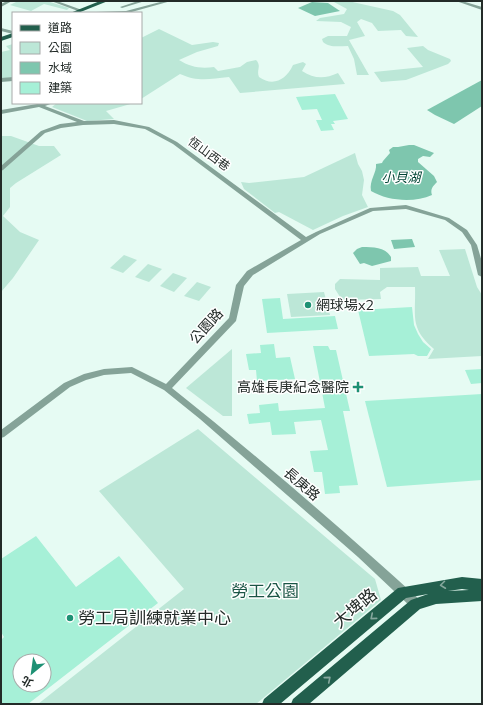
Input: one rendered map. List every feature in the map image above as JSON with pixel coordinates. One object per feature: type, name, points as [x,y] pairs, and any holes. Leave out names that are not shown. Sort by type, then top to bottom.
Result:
[{"type":"main road","points":[[75,12],[105,1]]},
{"type":"main road","points":[[1,39],[12,34]]},
{"type":"main road","points":[[403,592],[462,583],[482,585]]},
{"type":"main road","name":"大埤路","points":[[269,704],[403,592]]},
{"type":"main road","points":[[298,704],[416,604],[436,598],[482,595]]},
{"type":"street","points":[[1,6],[10,1]]},
{"type":"street","points":[[53,1],[90,12]]},
{"type":"street","points":[[113,10],[143,1]]},
{"type":"street","points":[[126,12],[169,1]]},
{"type":"street","points":[[458,1],[482,9]]},
{"type":"street","points":[[1,29],[12,34]]},
{"type":"street","points":[[1,80],[12,79]]},
{"type":"street","points":[[1,112],[39,104],[83,123]]},
{"type":"street","name":"恆山西巷","points":[[1,169],[44,132],[60,126],[83,123],[114,122],[147,128],[161,134],[188,152],[306,240]]},
{"type":"street","name":"公園路","points":[[167,388],[233,319],[240,285],[250,273],[342,221],[372,209],[406,207],[447,219],[465,231],[474,245],[482,275]]},
{"type":"street","points":[[1,436],[67,385],[84,377],[104,372],[132,370],[167,388]]},
{"type":"street","name":"長庚路","points":[[167,388],[362,554],[416,604]]},
{"type":"green space","points":[[18,1],[47,1],[69,8],[67,10],[44,4],[31,11],[10,5]]},
{"type":"green space","points":[[348,1],[393,11],[400,15],[418,37],[406,36],[401,30],[378,31],[372,23],[361,19],[357,22],[365,36],[349,40],[369,75],[357,75],[354,59],[348,46],[329,45],[323,42],[322,39],[328,36],[347,36],[351,27],[341,22],[316,21],[320,18],[344,14],[347,9],[334,2]]},
{"type":"green space","points":[[159,29],[192,45],[213,42],[219,43],[218,46],[197,52],[179,60],[191,66],[200,68],[214,67],[218,71],[240,67],[247,62],[256,60],[259,64],[259,77],[264,80],[274,82],[287,75],[293,65],[303,62],[306,64],[302,71],[306,74],[315,77],[324,77],[338,73],[345,84],[240,93],[229,77],[198,79],[186,77],[180,74],[142,98],[142,38]]},
{"type":"green space","points":[[12,44],[12,77],[1,79],[1,52],[10,50],[6,46]]},
{"type":"green space","points":[[423,46],[428,50],[450,59],[451,61],[448,64],[406,80],[381,82],[374,72],[423,67],[407,48]]},
{"type":"green space","points":[[56,104],[130,104],[106,111],[114,119],[87,121],[52,107]]},
{"type":"green space","points":[[1,136],[11,136],[39,146],[54,146],[61,155],[10,188],[10,207],[3,216],[20,232],[39,240],[13,278],[1,292]]},
{"type":"green space","points":[[355,153],[364,180],[362,195],[368,207],[343,216],[313,230],[279,212],[275,213],[244,189],[241,182],[249,183],[304,177]]},
{"type":"green space","points":[[465,249],[477,287],[482,295],[482,356],[428,359],[434,349],[421,335],[417,328],[415,314],[415,287],[387,287],[380,292],[381,299],[342,300],[335,289],[335,284],[340,279],[380,280],[380,268],[418,267],[421,276],[450,276],[439,250]]},
{"type":"green space","points":[[124,255],[137,260],[123,273],[110,268]]},
{"type":"green space","points":[[148,264],[162,269],[149,282],[135,277]]},
{"type":"green space","points":[[173,273],[187,278],[174,292],[160,286]]},
{"type":"green space","points":[[197,282],[211,287],[199,301],[184,296]]},
{"type":"green space","name":"網球場x2","points":[[324,292],[330,315],[291,317],[287,294]]},
{"type":"green space","points":[[232,349],[232,416],[223,416],[186,388]]},
{"type":"green space","name":"勞工公園","points":[[198,429],[375,579],[381,600],[256,704],[38,704],[184,589],[99,491]]},
{"type":"water","points":[[312,2],[328,3],[340,11],[315,16],[298,8]]},
{"type":"water","points":[[482,80],[482,106],[454,124],[427,110]]},
{"type":"water","name":"小貝湖","points":[[414,145],[434,153],[430,157],[423,156],[418,159],[418,162],[434,176],[437,182],[433,186],[431,193],[432,195],[425,198],[401,200],[385,197],[371,191],[371,183],[376,164],[382,163],[390,153],[389,150],[393,147]]},
{"type":"water","points":[[412,239],[415,247],[394,249],[391,240]]},
{"type":"water","points":[[362,247],[382,249],[389,254],[391,261],[372,266],[364,263],[360,264],[353,253]]},
{"type":"building","points":[[335,94],[348,119],[333,121],[335,124],[331,124],[334,130],[321,131],[316,120],[322,120],[317,109],[302,110],[296,97]]},
{"type":"building","points":[[280,298],[283,319],[335,316],[338,329],[267,333],[262,299]]},
{"type":"building","points":[[412,307],[414,325],[418,334],[423,342],[431,349],[427,356],[418,356],[414,354],[369,356],[358,310]]},
{"type":"building","points":[[274,344],[276,358],[290,357],[295,379],[257,381],[256,370],[249,370],[246,354],[261,353],[260,345]]},
{"type":"building","points":[[313,346],[328,346],[330,350],[336,350],[350,411],[343,411],[358,485],[339,486],[340,493],[325,494],[322,472],[314,472],[310,451],[328,450],[321,420],[294,422],[296,434],[272,435],[270,422],[249,424],[247,414],[260,413],[259,405],[278,403],[279,411],[325,408]]},
{"type":"building","points":[[482,369],[482,383],[471,384],[465,370]]},
{"type":"building","points":[[482,394],[482,480],[387,487],[365,401]]},
{"type":"building","name":"勞工局訓練就業中心","points":[[36,536],[76,587],[119,556],[158,603],[52,685],[52,653],[12,653],[12,693],[42,693],[28,704],[1,704],[1,640],[4,637],[1,632],[1,559]]},
{"type":"place","name":"網球場x2","points":[[308,305]]},
{"type":"place","name":"高雄長庚紀念醫院","points":[[358,387]]},
{"type":"place","name":"勞工局訓練就業中心","points":[[70,618]]}]
